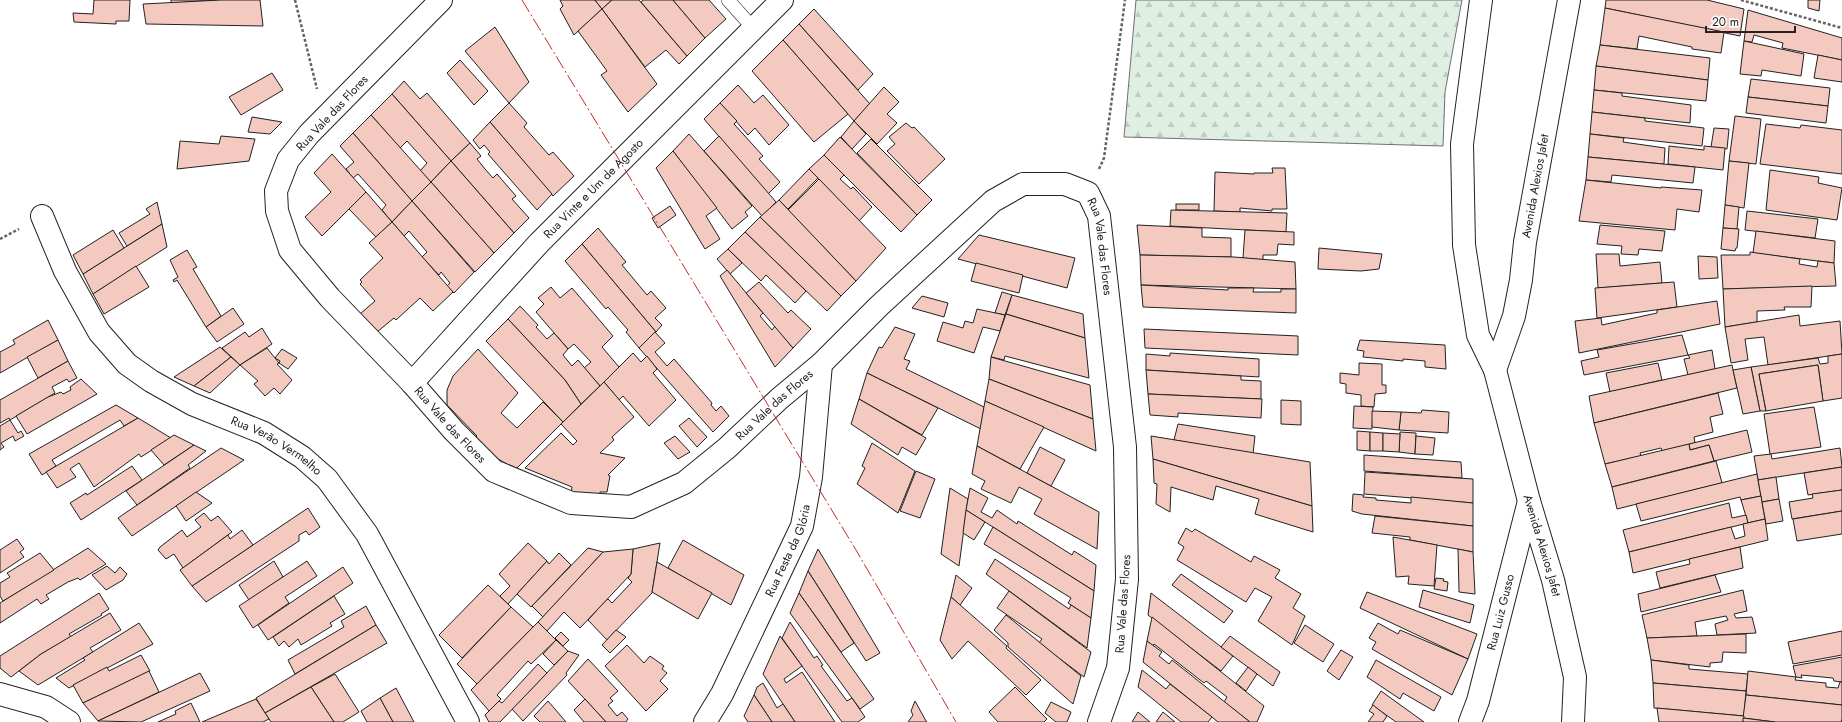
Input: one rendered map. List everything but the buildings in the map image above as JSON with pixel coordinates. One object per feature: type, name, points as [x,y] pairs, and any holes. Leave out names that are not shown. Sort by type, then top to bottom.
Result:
[{"type":"street","name":"Rua Vale das Flores","points":[[441,0],[324,119],[288,160],[276,191],[277,211],[290,250],[330,298],[412,383],[454,431],[494,471],[571,503],[631,507],[684,483],[727,448],[779,399],[821,364],[879,306],[993,201],[1023,184],[1064,184],[1088,193],[1099,216],[1125,447],[1126,579],[1118,668],[1099,722]]},
{"type":"street","name":"Rua Vinte e Um de Agosto","points":[[412,383],[539,243],[782,0]]},
{"type":"street","name":"Avenida Alexios Jafet","points":[[1480,0],[1462,144],[1464,245],[1478,335],[1495,370],[1529,501],[1553,580],[1575,677],[1573,722]]},
{"type":"street","name":"Avenida Alexios Jafet","points":[[1495,370],[1514,316],[1521,280],[1525,242],[1569,0]]},
{"type":"street","name":"Rua Verão Vermelho","points":[[42,216],[65,271],[99,332],[127,364],[151,381],[192,404],[264,433],[302,457],[327,479],[367,534],[468,722]]},
{"type":"street","name":"Rua Festa da Glória","points":[[705,722],[722,694],[802,526],[811,476],[821,364]]},
{"type":"street","name":"Rua Luiz Gusso","points":[[1470,722],[1478,701],[1529,501]]},
{"type":"street","points":[[0,694],[46,707],[69,722]]},
{"type":"lane","points":[[728,0],[754,29]]},
{"type":"path","points":[[295,0],[324,119]]},
{"type":"path","points":[[1088,193],[1104,158],[1125,0]]},
{"type":"path","points":[[1741,0],[1842,28]]},
{"type":"green space","points":[[1136,0],[1462,0],[1445,92],[1443,146],[1124,137]]},
{"type":"power","points":[[522,0],[856,550],[956,722]]}]
